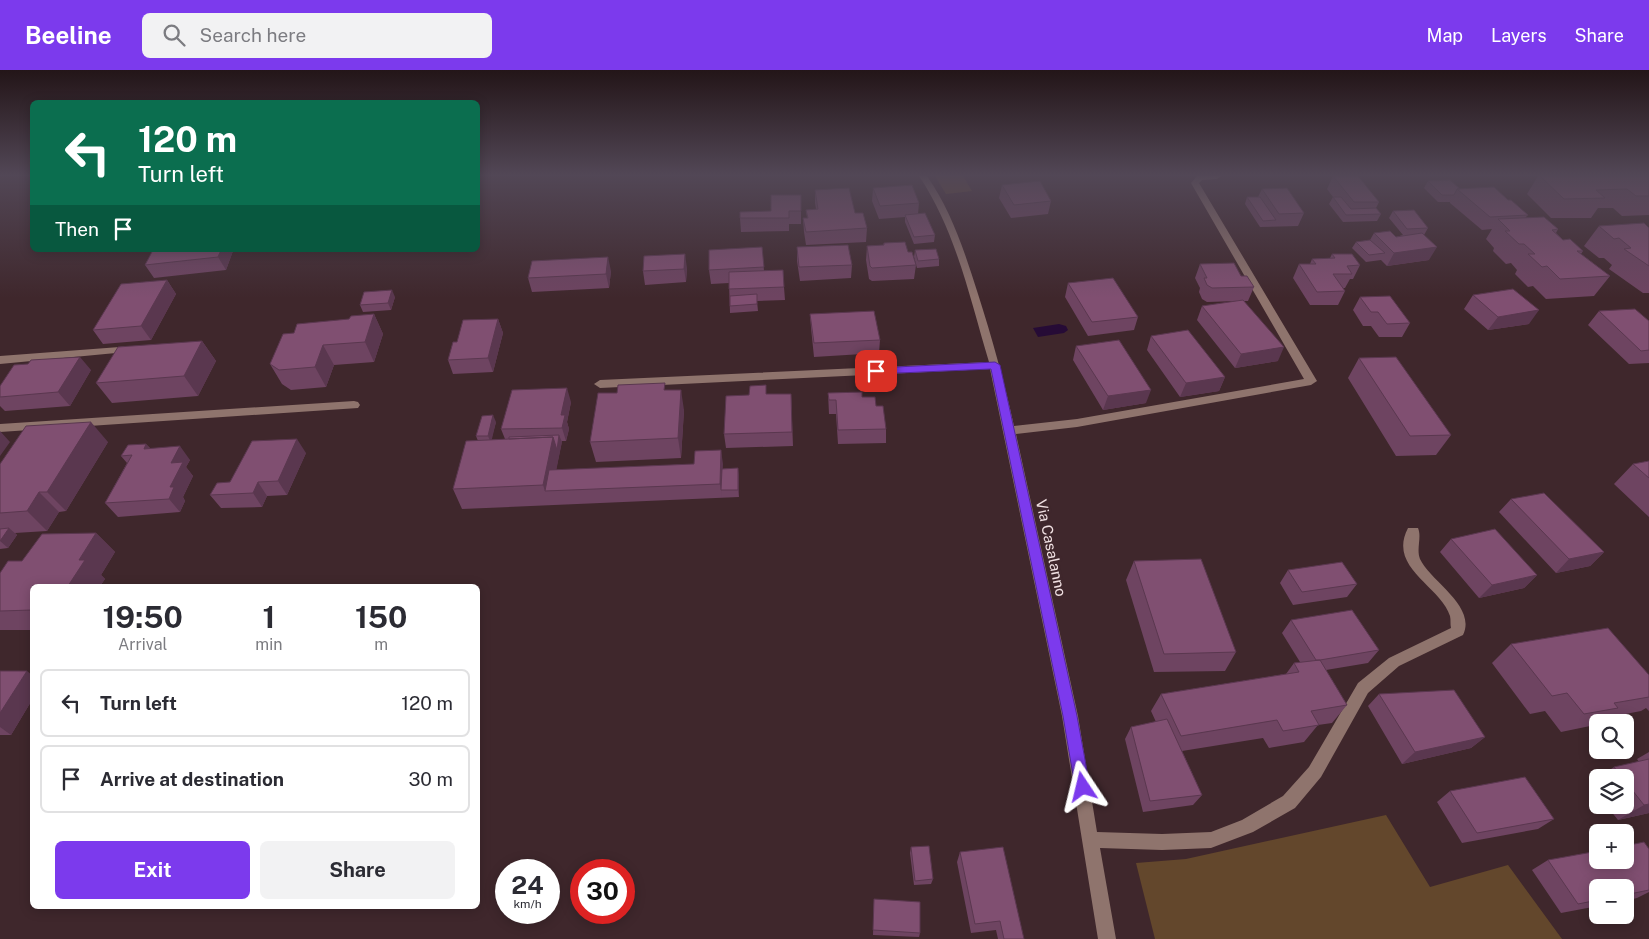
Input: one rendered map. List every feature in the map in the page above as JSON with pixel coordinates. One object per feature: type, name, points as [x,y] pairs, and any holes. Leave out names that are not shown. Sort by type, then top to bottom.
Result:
[{"type":"street","name":"Via Casalanno","points":[[945,217],[957,242],[995,365],[1070,716],[1107,939]]},
{"type":"street","points":[[1009,431],[1077,423],[1311,382],[1215,217]]},
{"type":"street","points":[[0,360],[146,348]]},
{"type":"street","points":[[600,384],[995,365]]},
{"type":"street","points":[[0,428],[354,405]]},
{"type":"street","points":[[1092,840],[1162,842],[1211,840],[1247,826],[1288,802],[1315,772],[1363,688],[1394,662],[1458,631],[1459,622],[1453,609],[1412,559],[1410,543],[1413,532]]},
{"type":"shaded area","points":[[1059,324],[1066,326],[1068,330],[1064,333],[1038,337],[1033,328]]},
{"type":"shaded area","points":[[1386,815],[1430,887],[1508,865],[1562,939],[1155,939],[1136,863],[1186,859]]},
{"type":"building","points":[[740,217],[789,217],[789,218]]},
{"type":"building","points":[[864,217],[867,228],[806,232],[803,218]]},
{"type":"building","points":[[906,217],[927,217],[935,235],[914,237]]},
{"type":"building","points":[[1260,217],[1274,217],[1276,220],[1263,221]]},
{"type":"building","points":[[1397,217],[1419,217],[1428,228],[1407,229]]},
{"type":"building","points":[[1544,217],[1558,229],[1552,230],[1563,240],[1570,239],[1583,251],[1577,251],[1610,276],[1560,279],[1547,266],[1542,267],[1528,254],[1535,254],[1524,244],[1519,244],[1505,231],[1510,231],[1498,219]]},
{"type":"building","points":[[1644,223],[1649,228],[1649,266],[1624,249],[1631,248],[1619,238],[1614,239],[1599,226]]},
{"type":"building","points":[[1390,231],[1396,237],[1422,233],[1437,247],[1394,253],[1374,233]]},
{"type":"building","points":[[1370,240],[1385,253],[1369,255],[1356,242]]},
{"type":"building","points":[[905,242],[908,252],[912,252],[916,265],[872,268],[870,266],[867,246]]},
{"type":"building","points":[[848,245],[852,265],[799,267],[797,247]]},
{"type":"building","points":[[762,247],[764,267],[709,270],[709,250]]},
{"type":"building","points":[[936,249],[939,259],[918,261],[915,250]]},
{"type":"building","points":[[152,252],[220,252],[218,257],[145,265]]},
{"type":"building","points":[[685,254],[684,269],[643,271],[644,256]]},
{"type":"building","points":[[1332,254],[1352,254],[1360,265],[1347,266],[1352,274],[1333,274],[1345,291],[1317,292],[1299,264],[1316,264],[1312,259],[1335,258]]},
{"type":"building","points":[[608,257],[606,274],[528,278],[532,261]]},
{"type":"building","points":[[1234,263],[1241,276],[1247,276],[1254,287],[1212,288],[1207,285],[1204,278],[1207,278],[1200,264]]},
{"type":"building","points":[[783,270],[784,287],[729,289],[729,272]]},
{"type":"building","points":[[1113,278],[1138,317],[1092,322],[1068,283]]},
{"type":"building","points":[[167,280],[141,326],[93,330],[121,284]]},
{"type":"building","points":[[1513,289],[1539,310],[1498,317],[1473,295]]},
{"type":"building","points":[[392,290],[388,303],[360,305],[364,292]]},
{"type":"building","points":[[757,294],[757,304],[730,306],[730,296]]},
{"type":"building","points":[[1390,296],[1410,323],[1387,324],[1378,312],[1371,312],[1360,297]]},
{"type":"building","points":[[1243,300],[1284,347],[1241,354],[1202,306]]},
{"type":"building","points":[[1635,309],[1649,321],[1649,350],[1641,351],[1599,311]]},
{"type":"building","points":[[874,311],[880,340],[814,343],[810,314]]},
{"type":"building","points":[[374,314],[365,342],[323,345],[315,367],[279,370],[270,364],[283,334],[294,333],[297,324],[349,319],[351,316]]},
{"type":"building","points":[[498,319],[488,358],[448,360],[453,342],[457,342],[463,320]]},
{"type":"building","points":[[1188,330],[1225,377],[1186,383],[1151,336]]},
{"type":"building","points":[[1119,340],[1151,390],[1108,396],[1076,346]]},
{"type":"building","points":[[202,341],[184,376],[96,383],[118,347]]},
{"type":"building","points":[[80,357],[58,392],[0,397],[0,386],[14,365],[28,364],[31,360]]},
{"type":"building","points":[[1396,357],[1451,435],[1410,436],[1359,358]]},
{"type":"building","points":[[665,383],[664,390],[681,390],[678,438],[590,442],[598,393],[617,393],[618,385]]},
{"type":"building","points":[[766,385],[766,394],[791,394],[792,432],[724,434],[726,396],[749,395],[750,386]]},
{"type":"building","points":[[567,388],[561,415],[565,415],[562,428],[501,429],[512,390]]},
{"type":"building","points":[[862,392],[862,397],[875,397],[876,406],[883,406],[886,429],[838,430],[836,400],[829,400],[828,393]]},
{"type":"building","points":[[493,415],[488,436],[476,436],[482,416]]},
{"type":"building","points":[[91,422],[47,492],[39,492],[27,511],[0,513],[0,464],[26,426]]},
{"type":"building","points":[[559,435],[557,450],[553,437],[509,439],[509,437]]},
{"type":"building","points":[[553,437],[543,485],[453,489],[466,441]]},
{"type":"building","points":[[297,439],[278,481],[258,482],[253,493],[210,495],[217,483],[230,482],[252,441]]},
{"type":"building","points":[[146,444],[144,449],[180,446],[171,463],[183,462],[170,487],[174,487],[169,499],[105,503],[132,455],[121,456],[128,445]]},
{"type":"building","points":[[721,450],[720,484],[545,491],[549,470],[694,464],[695,451]]},
{"type":"building","points":[[1649,461],[1649,478],[1633,464]]},
{"type":"building","points":[[738,468],[738,490],[721,490],[722,469]]},
{"type":"building","points":[[1544,493],[1604,552],[1569,559],[1511,499]]},
{"type":"building","points":[[9,528],[0,541],[0,529]]},
{"type":"building","points":[[1495,529],[1537,575],[1492,585],[1451,539]]},
{"type":"building","points":[[96,533],[79,560],[85,560],[69,584],[30,584],[30,610],[0,611],[0,573],[8,561],[22,561],[42,534]]},
{"type":"building","points":[[1201,559],[1236,652],[1164,654],[1134,561]]},
{"type":"building","points":[[1342,562],[1357,584],[1302,592],[1288,570]]},
{"type":"building","points":[[1352,610],[1379,650],[1316,660],[1291,620]]},
{"type":"building","points":[[1608,628],[1649,675],[1649,697],[1614,703],[1618,708],[1584,714],[1567,693],[1552,696],[1511,644]]},
{"type":"building","points":[[1320,660],[1347,705],[1311,711],[1319,725],[1283,731],[1277,720],[1181,736],[1161,694],[1299,672],[1294,663]]},
{"type":"building","points":[[0,671],[27,671],[0,713]]},
{"type":"building","points":[[1454,690],[1485,737],[1415,752],[1379,694]]},
{"type":"building","points":[[1167,719],[1202,795],[1150,801],[1131,727]]},
{"type":"building","points":[[1649,759],[1649,804],[1644,805],[1634,792],[1634,769],[1615,769],[1614,767]]},
{"type":"building","points":[[1525,777],[1554,819],[1477,833],[1450,791]]},
{"type":"building","points":[[1644,842],[1649,849],[1649,890],[1634,893],[1634,879],[1589,879],[1589,902],[1578,904],[1548,860],[1589,853],[1589,869],[1634,869],[1634,844]]},
{"type":"building","points":[[929,846],[933,879],[915,881],[911,847]]},
{"type":"building","points":[[1003,847],[1024,939],[1004,939],[1000,921],[975,924],[960,852]]},
{"type":"building","points":[[874,899],[920,902],[920,933],[873,930]]},
{"type":"route","points":[[876,371],[995,365],[1070,716],[1083,787]]}]
